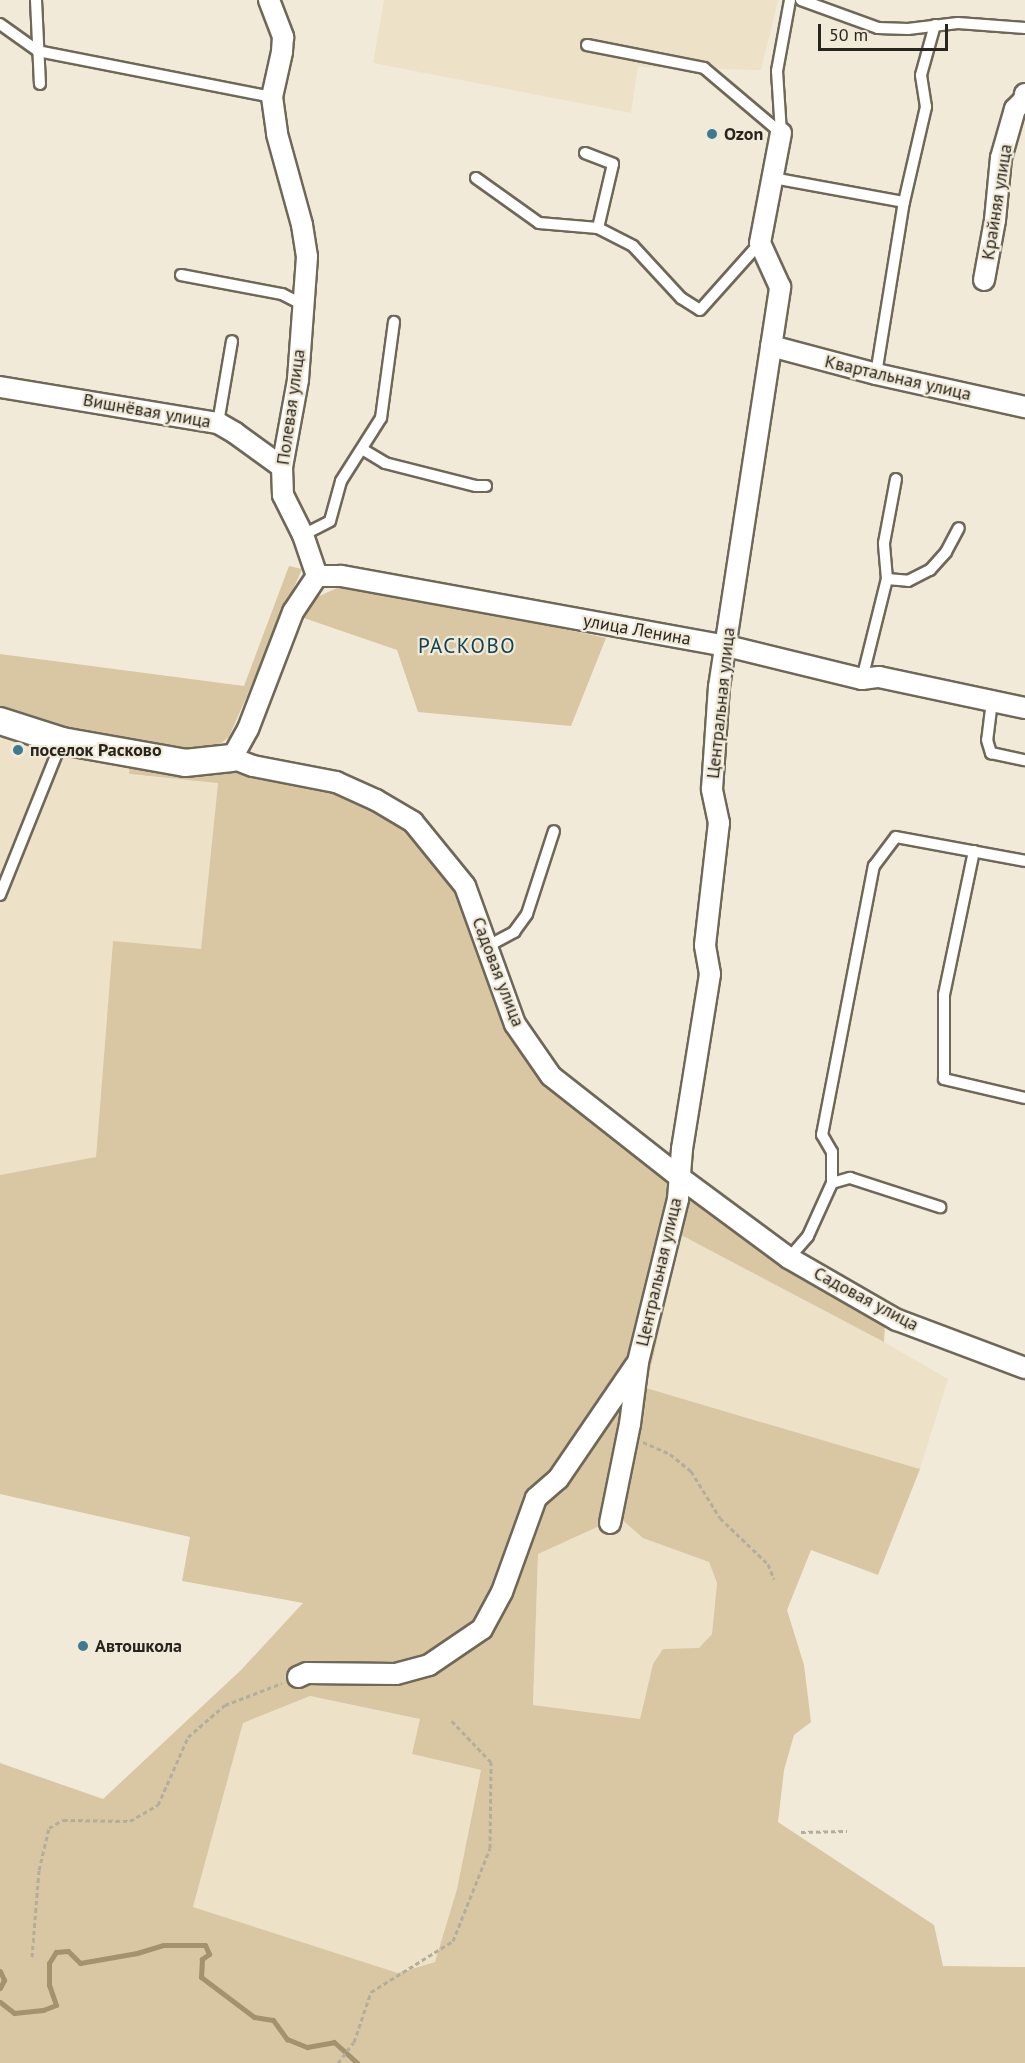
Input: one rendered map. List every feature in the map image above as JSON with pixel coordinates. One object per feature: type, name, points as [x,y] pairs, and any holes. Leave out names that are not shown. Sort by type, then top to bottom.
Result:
[{"type":"street","name":"Полевая улица","points":[[269,0],[283,37],[272,97],[277,134],[302,225],[307,256],[298,380],[282,467],[283,495],[303,535],[317,576]]},
{"type":"street","name":"Крайняя улица","points":[[984,280],[995,220],[1001,158],[1015,109],[1025,98]]},
{"type":"street","points":[[760,243],[781,133]]},
{"type":"street","name":"Центральная улица","points":[[610,1523],[630,1424],[638,1362],[678,1199],[678,1176],[710,974],[705,945],[719,823],[712,789],[719,687],[780,286],[760,243]]},
{"type":"street","name":"Квартальная улица","points":[[771,346],[876,374],[1025,407]]},
{"type":"street","name":"Вишнёвая улица","points":[[0,387],[218,423],[235,432],[282,467]]},
{"type":"street","points":[[232,759],[248,729],[293,612],[317,576]]},
{"type":"street","name":"улица Ленина","points":[[317,576],[341,576],[726,646],[862,679],[879,678],[1025,708]]},
{"type":"street","name":"Садовая улица","points":[[0,721],[62,741],[184,763],[232,759],[254,766],[336,782],[376,800],[413,822],[465,886],[515,1024],[551,1076],[678,1176],[789,1258],[897,1320],[1025,1368]]},
{"type":"street","points":[[298,1677],[308,1673],[362,1675],[407,1671],[429,1665],[482,1629],[502,1592],[536,1497],[558,1479],[638,1362]]},
{"type":"lane","points":[[36,0],[40,84]]},
{"type":"lane","points":[[781,133],[777,71],[790,0]]},
{"type":"lane","points":[[801,0],[878,28],[908,29],[958,23],[1025,28]]},
{"type":"lane","points":[[0,24],[38,51],[272,97]]},
{"type":"lane","points":[[876,374],[904,202],[926,107],[921,75],[935,25]]},
{"type":"lane","points":[[587,45],[704,68],[781,133]]},
{"type":"lane","points":[[585,153],[613,164],[598,228]]},
{"type":"lane","points":[[476,178],[539,223],[598,228],[633,246],[681,298],[700,310],[760,243]]},
{"type":"lane","points":[[773,178],[904,202]]},
{"type":"lane","points":[[182,275],[282,294],[302,304]]},
{"type":"lane","points":[[303,535],[330,521],[341,481],[381,418],[394,322]]},
{"type":"lane","points":[[218,423],[232,341]]},
{"type":"lane","points":[[362,449],[386,463],[476,486],[486,486]]},
{"type":"lane","points":[[862,679],[887,579],[884,543],[896,479]]},
{"type":"lane","points":[[887,579],[908,581],[930,570],[946,552],[959,528]]},
{"type":"lane","points":[[992,701],[987,740],[991,753],[1025,760]]},
{"type":"lane","points":[[0,896],[62,741]]},
{"type":"lane","points":[[488,946],[514,932],[527,914],[554,831]]},
{"type":"lane","points":[[789,1258],[808,1236],[832,1183],[832,1152],[822,1135],[874,866],[896,837],[1025,861]]},
{"type":"lane","points":[[974,851],[944,995],[944,1079],[1025,1098]]},
{"type":"lane","points":[[832,1183],[850,1178],[940,1207]]},
{"type":"path","points":[[630,1424],[643,1442],[670,1454],[691,1471],[720,1518],[768,1564],[774,1579]]},
{"type":"path","points":[[32,1958],[39,1870],[50,1828],[63,1820],[130,1821],[158,1805],[188,1737],[225,1705],[298,1677]]},
{"type":"path","points":[[338,2062],[353,2043],[371,1992],[453,1941],[490,1848],[491,1762],[452,1721]]},
{"type":"path","points":[[801,1833],[847,1831]]},
{"type":"shaded area","points":[[384,0],[778,0],[761,70],[638,67],[631,113],[373,63]]},
{"type":"shaded area","points":[[289,566],[302,569],[229,737],[214,749],[193,752],[64,735],[0,712],[0,654],[244,686]]},
{"type":"shaded area","points":[[339,587],[414,597],[606,638],[571,726],[418,712],[397,650],[301,617],[315,598]]},
{"type":"shaded area","points":[[7,736],[69,756],[130,765],[130,775],[218,782],[201,950],[113,941],[96,1158],[0,1175],[0,739]]},
{"type":"shaded area","points":[[130,765],[230,772],[334,791],[367,806],[408,832],[452,884],[467,908],[514,1044],[545,1079],[705,1209],[786,1264],[885,1324],[884,1342],[681,1235],[646,1388],[920,1469],[878,1575],[811,1550],[787,1610],[804,1665],[811,1722],[794,1735],[784,1770],[778,1822],[934,1925],[943,1966],[1025,1967],[1025,2063],[0,2063],[0,1763],[103,1799],[241,1670],[303,1603],[182,1581],[190,1537],[0,1494],[0,1175],[96,1157],[113,941],[201,949],[218,783],[129,774]],"holes":[[[619,1517],[643,1538],[709,1562],[717,1583],[712,1634],[699,1648],[663,1649],[653,1664],[640,1719],[533,1705],[538,1554]],[[310,1696],[420,1719],[412,1754],[481,1770],[457,1889],[435,1962],[398,1973],[193,1907],[243,1723]]]},
{"type":"shaded area","points":[[681,1235],[884,1342],[948,1379],[920,1469],[645,1388]]},
{"type":"shaded area","points":[[619,1516],[709,1562],[717,1583],[712,1634],[699,1648],[653,1664],[640,1719],[533,1705],[538,1554]]},
{"type":"shaded area","points":[[310,1696],[420,1719],[412,1754],[481,1770],[457,1889],[435,1962],[398,1973],[193,1907],[243,1723]]},
{"type":"waterway","points":[[0,2002],[14,2013],[43,2010],[56,2005],[49,1985],[49,1963],[56,1952],[68,1951],[80,1963],[137,1953],[163,1945],[205,1945],[209,1954],[202,1959],[201,1977],[254,2017],[273,2020],[287,2039],[307,2047],[334,2042],[357,2063]]},
{"type":"waterway","points":[[0,1971],[4,1980],[0,1988]]},
{"type":"place","name":"Ozon","points":[[712,134]]},
{"type":"place","name":"поселок Расково","points":[[18,750]]},
{"type":"place","name":"Автошкола","points":[[83,1646]]},
{"type":"district","name":"РАСКОВО","points":[[467,646]]}]
